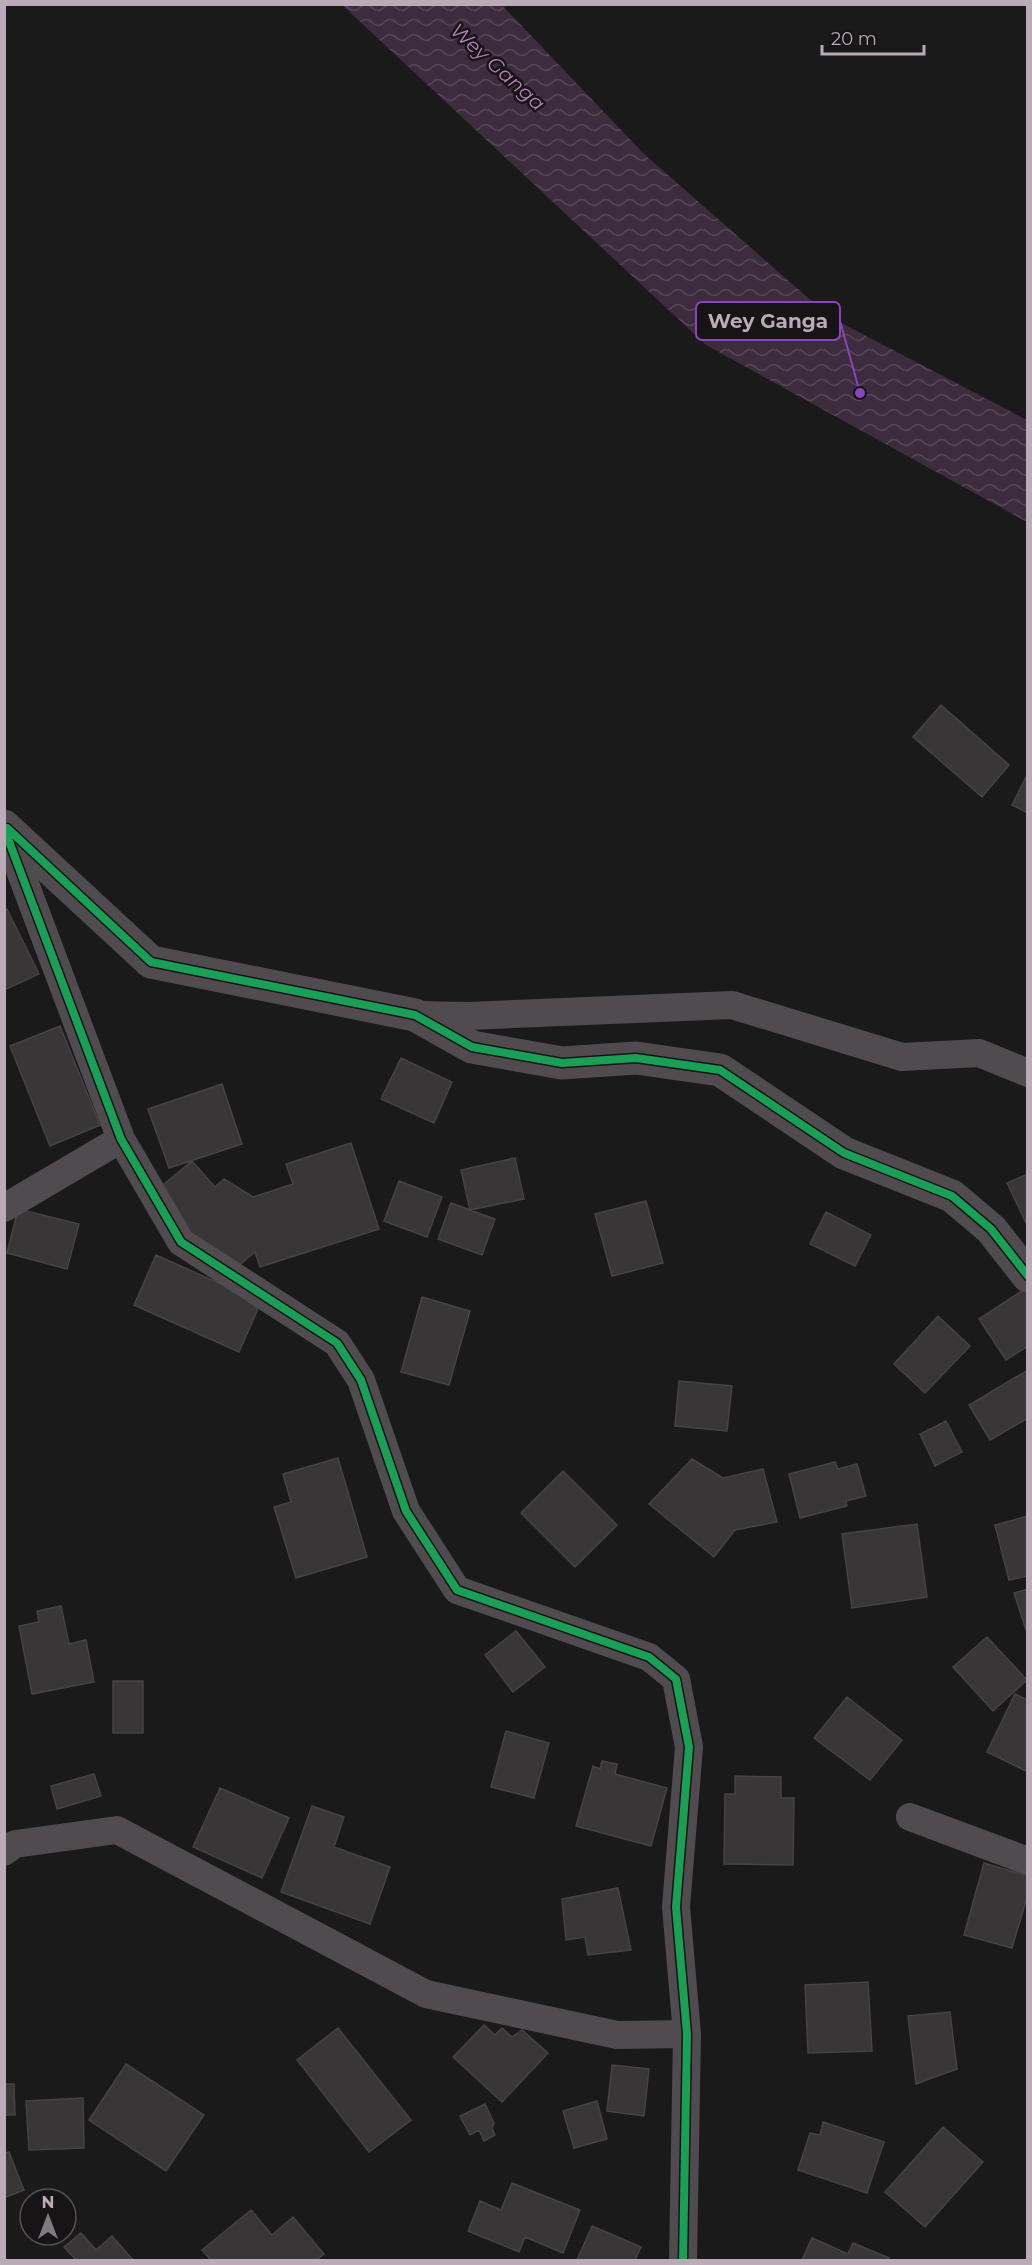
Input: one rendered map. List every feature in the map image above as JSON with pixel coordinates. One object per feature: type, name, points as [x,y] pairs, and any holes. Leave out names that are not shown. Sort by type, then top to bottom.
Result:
[{"type":"street","points":[[4,827],[151,962],[415,1015],[468,1016],[732,1005],[902,1057],[978,1053],[1028,1073]]},
{"type":"street","points":[[4,827],[121,1139],[181,1242],[337,1343],[361,1380],[406,1511],[457,1590],[649,1657],[676,1679],[689,1747],[676,1907],[687,2034],[683,2260]]},
{"type":"street","points":[[415,1015],[472,1047],[483,1049],[562,1063],[636,1059],[720,1070],[844,1153],[952,1196],[991,1229],[1028,1276]]},
{"type":"street","points":[[4,1208],[121,1139]]},
{"type":"street","points":[[910,1817],[1028,1861]]},
{"type":"street","points":[[4,1852],[15,1844],[117,1830],[426,1994],[617,2035],[687,2034]]},
{"type":"water","points":[[342,5],[502,5],[644,154],[830,317],[1027,420],[1027,522],[706,345]]},
{"type":"building","points":[[941,705],[1009,765],[982,797],[913,737]]},
{"type":"building","points":[[1028,773],[1028,813],[1012,805]]},
{"type":"building","points":[[7,909],[39,974],[4,990],[4,910]]},
{"type":"building","points":[[60,1026],[100,1125],[50,1146],[10,1046]]},
{"type":"building","points":[[401,1058],[452,1082],[434,1123],[381,1099]]},
{"type":"building","points":[[222,1084],[242,1144],[169,1168],[148,1109]]},
{"type":"building","points":[[351,1143],[379,1229],[260,1267],[255,1252],[238,1266],[183,1230],[152,1194],[192,1161],[215,1187],[224,1179],[253,1197],[293,1184],[286,1164]]},
{"type":"building","points":[[515,1158],[524,1199],[470,1210],[461,1170]]},
{"type":"building","points":[[1028,1174],[1028,1227],[1007,1183]]},
{"type":"building","points":[[399,1181],[442,1197],[427,1237],[384,1221]]},
{"type":"building","points":[[646,1201],[663,1263],[612,1276],[595,1214]]},
{"type":"building","points":[[451,1203],[495,1219],[482,1255],[438,1239]]},
{"type":"building","points":[[18,1209],[79,1224],[67,1269],[7,1253]]},
{"type":"building","points":[[826,1212],[871,1235],[855,1266],[810,1244]]},
{"type":"building","points":[[156,1255],[261,1302],[239,1352],[134,1305]]},
{"type":"building","points":[[1026,1288],[1028,1346],[1006,1360],[979,1319]]},
{"type":"building","points":[[422,1297],[470,1311],[449,1385],[401,1372]]},
{"type":"building","points":[[938,1316],[970,1346],[925,1393],[894,1364]]},
{"type":"building","points":[[1028,1370],[1028,1418],[990,1440],[969,1405]]},
{"type":"building","points":[[679,1381],[732,1386],[727,1431],[675,1426]]},
{"type":"building","points":[[946,1421],[962,1452],[935,1466],[920,1434]]},
{"type":"building","points":[[338,1458],[367,1557],[296,1578],[274,1507],[291,1502],[283,1474]]},
{"type":"building","points":[[692,1459],[723,1478],[763,1469],[777,1522],[735,1530],[714,1557],[649,1504]]},
{"type":"building","points":[[835,1462],[838,1469],[857,1464],[866,1496],[846,1501],[847,1506],[800,1518],[789,1474]]},
{"type":"building","points":[[563,1471],[617,1525],[575,1567],[521,1513]]},
{"type":"building","points":[[1028,1516],[1028,1576],[1009,1580],[995,1525]]},
{"type":"building","points":[[917,1524],[927,1597],[852,1608],[842,1534]]},
{"type":"building","points":[[1028,1589],[1028,1636],[1014,1593]]},
{"type":"building","points":[[61,1606],[69,1644],[86,1640],[94,1682],[32,1694],[19,1626],[39,1622],[37,1611]]},
{"type":"building","points":[[516,1631],[545,1667],[513,1692],[485,1655]]},
{"type":"building","points":[[987,1637],[1027,1680],[993,1711],[953,1667]]},
{"type":"building","points":[[113,1681],[143,1681],[143,1733],[113,1733]]},
{"type":"building","points":[[1015,1694],[1028,1700],[1028,1772],[987,1752]]},
{"type":"building","points":[[847,1697],[902,1740],[870,1780],[814,1738]]},
{"type":"building","points":[[506,1731],[549,1743],[534,1798],[491,1787]]},
{"type":"building","points":[[602,1761],[617,1764],[615,1774],[667,1788],[651,1846],[576,1826],[593,1766],[600,1769]]},
{"type":"building","points":[[94,1774],[101,1796],[57,1809],[51,1786]]},
{"type":"building","points":[[735,1776],[781,1777],[781,1798],[794,1798],[793,1865],[724,1864],[725,1794],[735,1794]]},
{"type":"building","points":[[220,1788],[289,1818],[262,1878],[193,1847]]},
{"type":"building","points":[[312,1806],[344,1817],[334,1847],[390,1867],[370,1924],[281,1892]]},
{"type":"building","points":[[984,1863],[1028,1876],[1028,1894],[1012,1948],[964,1935]]},
{"type":"building","points":[[618,1888],[631,1950],[588,1955],[585,1937],[566,1940],[562,1899]]},
{"type":"building","points":[[868,1982],[872,2051],[808,2053],[805,1985]]},
{"type":"building","points":[[950,2012],[957,2069],[916,2084],[908,2016]]},
{"type":"building","points":[[484,2025],[495,2035],[502,2028],[512,2037],[522,2030],[548,2053],[502,2102],[453,2057]]},
{"type":"building","points":[[338,2028],[411,2120],[369,2152],[297,2060]]},
{"type":"building","points":[[126,2064],[204,2115],[166,2171],[89,2120]]},
{"type":"building","points":[[612,2065],[649,2069],[644,2116],[607,2111]]},
{"type":"building","points":[[4,2084],[14,2084],[15,2115],[4,2115]]},
{"type":"building","points":[[83,2098],[84,2148],[29,2150],[26,2101]]},
{"type":"building","points":[[597,2101],[607,2139],[574,2148],[563,2111]]},
{"type":"building","points":[[485,2104],[494,2123],[492,2128],[495,2135],[484,2141],[479,2130],[470,2135],[460,2116]]},
{"type":"building","points":[[823,2122],[884,2142],[867,2193],[798,2170],[810,2133],[820,2135]]},
{"type":"building","points":[[943,2127],[983,2162],[925,2227],[885,2192]]},
{"type":"building","points":[[9,2152],[23,2187],[18,2187],[18,2192],[4,2198],[4,2153]]},
{"type":"building","points":[[512,2183],[580,2210],[563,2253],[525,2237],[519,2252],[468,2231],[480,2201],[501,2210]]},
{"type":"building","points":[[251,2210],[272,2235],[293,2217],[324,2254],[316,2260],[211,2260],[202,2250]]},
{"type":"building","points":[[592,2226],[641,2247],[635,2260],[577,2260]]},
{"type":"building","points":[[81,2233],[96,2250],[112,2236],[133,2260],[76,2260],[64,2247],[78,2247],[78,2235]]},
{"type":"building","points":[[812,2238],[848,2254],[853,2243],[889,2258],[888,2260],[802,2260]]},
{"type":"cycle path","points":[[4,828],[121,1139],[181,1242],[337,1343],[361,1380],[406,1511],[457,1590],[649,1657],[676,1679],[689,1747],[676,1907],[687,2034],[683,2260]]},
{"type":"cycle path","points":[[7,828],[151,962],[415,1015],[472,1047],[562,1063],[636,1058],[720,1070],[844,1153],[952,1196],[991,1229],[1028,1276]]},
{"type":"place","name":"Wey Ganga","points":[[860,393]]}]
